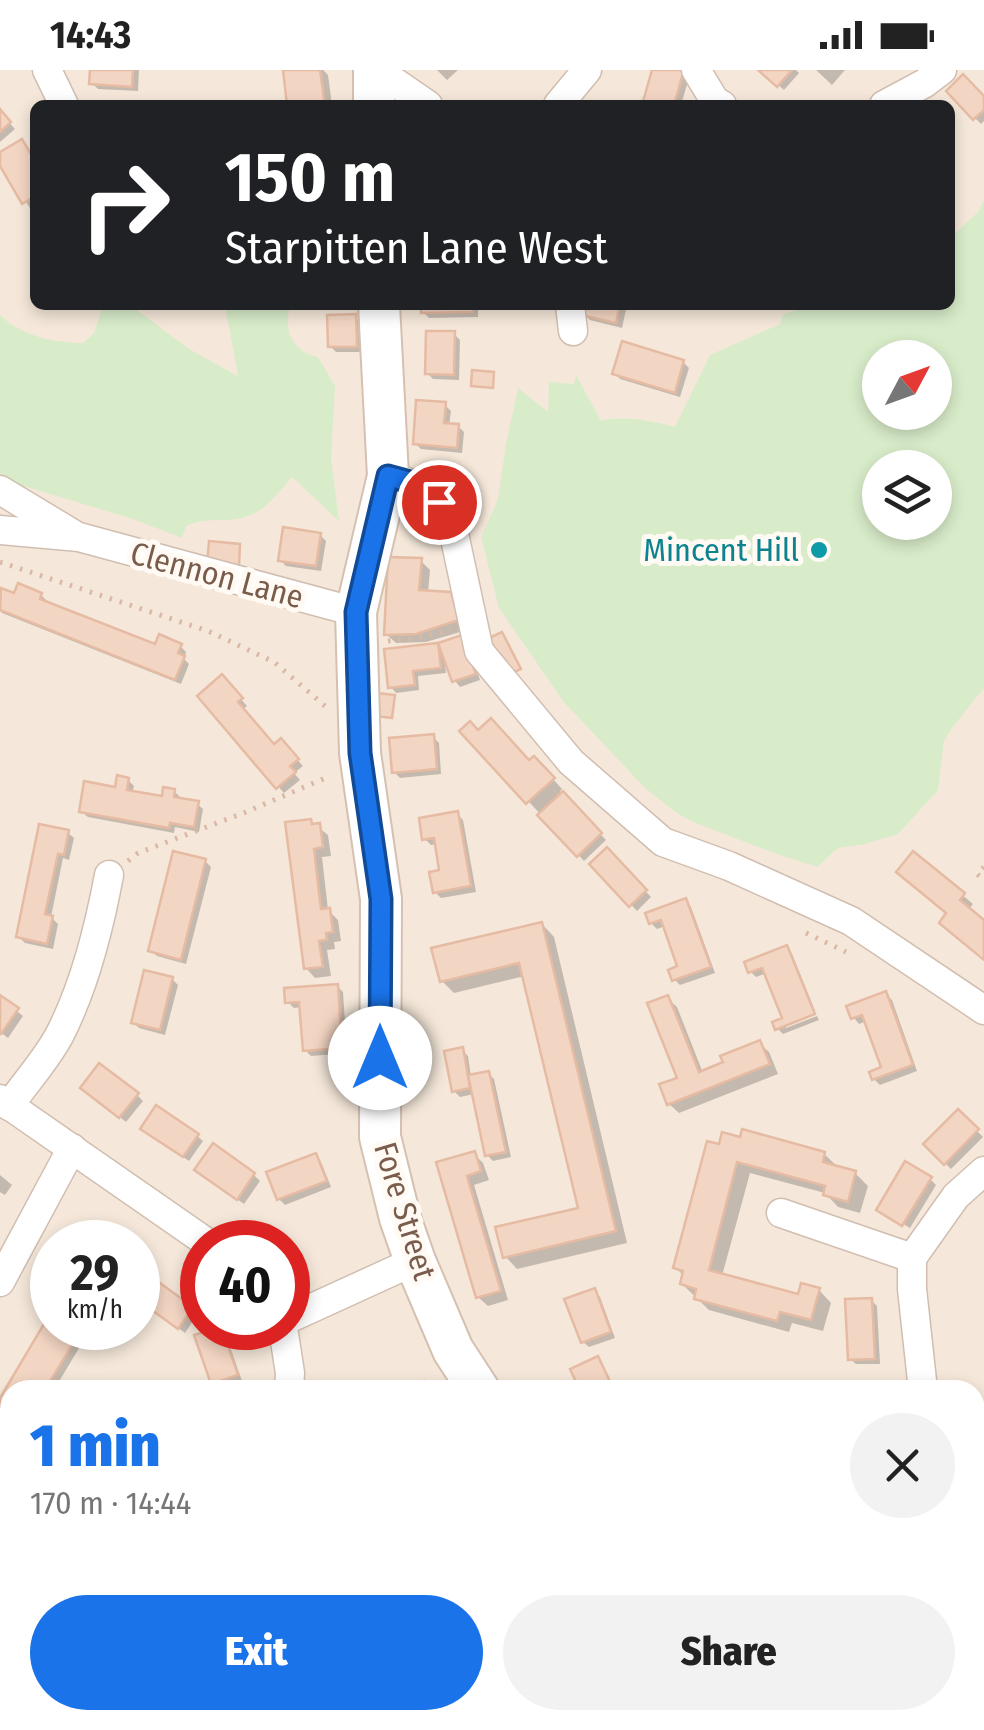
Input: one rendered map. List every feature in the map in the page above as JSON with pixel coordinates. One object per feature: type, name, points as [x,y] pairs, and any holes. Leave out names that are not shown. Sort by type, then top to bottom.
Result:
[{"type":"street","points":[[46,70],[61,100]]},
{"type":"street","points":[[374,100],[375,70]]},
{"type":"street","points":[[375,70],[420,100]]},
{"type":"street","points":[[562,100],[587,70]]},
{"type":"street","points":[[696,70],[714,100]]},
{"type":"street","points":[[893,100],[942,70]]},
{"type":"street","name":"Fore Street","points":[[379,310],[388,476],[356,628],[361,758],[381,899],[380,1137],[415,1260],[454,1350],[473,1380]]},
{"type":"street","points":[[388,476],[414,483],[450,515],[479,651],[571,762],[663,842],[730,866],[851,920],[984,1010]]},
{"type":"street","name":"Clennon Lane","points":[[0,490],[79,537],[356,628]]},
{"type":"street","name":"Clennon Lane","points":[[1,534],[79,537]]},
{"type":"street","points":[[109,875],[98,931],[59,1036],[4,1102],[180,1224]]},
{"type":"street","points":[[0,1282],[72,1148]]},
{"type":"street","points":[[922,1380],[912,1258],[956,1196],[984,1171]]},
{"type":"street","points":[[781,1213],[912,1258]]},
{"type":"street","points":[[310,1309],[415,1260]]},
{"type":"street","points":[[286,1350],[290,1380]]},
{"type":"path","points":[[0,562],[208,631],[274,662],[321,701],[361,758],[334,774],[246,812],[138,854],[109,875]]},
{"type":"path","points":[[356,628],[411,638],[474,625]]},
{"type":"path","points":[[984,867],[978,874],[984,880]]},
{"type":"shaded area","points":[[0,70],[984,70],[984,1380],[0,1380]]},
{"type":"green space","points":[[984,200],[984,688],[944,741],[938,790],[898,834],[838,848],[817,867],[693,822],[645,788],[563,701],[499,608],[481,537],[498,499],[518,388],[548,412],[549,382],[574,384],[576,375],[601,421],[628,419],[675,427],[710,355],[780,324],[783,314],[797,310],[955,310],[955,233],[978,212]]},
{"type":"green space","points":[[101,310],[137,310],[189,349],[238,376],[226,310],[290,310],[291,338],[302,350],[318,357],[335,386],[331,458],[339,521],[292,477],[270,502],[250,515],[194,523],[186,526],[182,538],[17,484],[0,474],[0,315],[18,328],[61,342],[83,343],[94,333]]},
{"type":"building","points":[[90,70],[133,70],[132,87],[89,84]]},
{"type":"building","points":[[283,70],[320,70],[324,100],[286,100]]},
{"type":"building","points":[[652,70],[684,70],[675,100],[643,100]]},
{"type":"building","points":[[758,70],[792,70],[777,87]]},
{"type":"building","points":[[963,74],[984,96],[984,110],[973,120],[946,91]]},
{"type":"building","points":[[0,109],[11,122],[0,132]]},
{"type":"building","points":[[22,139],[30,153],[30,199],[22,204],[0,166],[0,152]]},
{"type":"building","points":[[421,310],[473,310],[473,312]]},
{"type":"building","points":[[582,310],[619,310],[616,323],[581,315]]},
{"type":"building","points":[[356,314],[357,347],[328,347],[327,315]]},
{"type":"building","points":[[426,331],[455,331],[454,375],[425,374]]},
{"type":"building","points":[[622,341],[684,360],[675,393],[612,374]]},
{"type":"building","points":[[472,370],[494,372],[493,388],[471,386]]},
{"type":"building","points":[[416,400],[446,402],[444,423],[459,424],[457,448],[413,444]]},
{"type":"building","points":[[283,527],[321,533],[316,566],[278,561]]},
{"type":"building","points":[[209,541],[240,544],[239,567],[207,564]]},
{"type":"building","points":[[388,557],[422,558],[419,590],[451,592],[459,620],[416,634],[384,635]]},
{"type":"building","points":[[18,583],[42,593],[40,599],[155,644],[159,634],[182,644],[178,653],[185,656],[175,680],[0,610],[1,588],[14,593]]},
{"type":"building","points":[[502,632],[521,669],[508,675],[489,638]]},
{"type":"building","points":[[462,635],[476,674],[452,682],[438,643]]},
{"type":"building","points":[[438,643],[441,668],[413,671],[415,685],[388,688],[384,649]]},
{"type":"building","points":[[222,674],[243,698],[238,702],[274,744],[281,738],[299,759],[290,766],[296,772],[276,789],[197,696]]},
{"type":"building","points":[[378,693],[395,695],[392,718],[375,716]]},
{"type":"building","points":[[491,718],[529,760],[534,756],[555,778],[526,804],[459,731],[470,721],[478,730]]},
{"type":"building","points":[[434,734],[437,769],[392,773],[389,738]]},
{"type":"building","points":[[117,775],[129,778],[127,790],[162,796],[163,787],[175,789],[174,797],[199,801],[194,827],[170,823],[169,828],[79,812],[84,781],[115,787]]},
{"type":"building","points":[[563,791],[602,833],[577,857],[537,815]]},
{"type":"building","points":[[458,811],[471,886],[433,893],[429,872],[439,870],[434,838],[422,840],[419,818]]},
{"type":"building","points":[[311,819],[312,824],[320,823],[323,847],[314,849],[321,909],[330,908],[333,932],[326,933],[327,940],[319,941],[323,967],[304,969],[285,822]]},
{"type":"building","points":[[39,824],[69,830],[64,855],[58,854],[45,914],[53,916],[47,944],[16,937]]},
{"type":"building","points":[[607,847],[647,890],[629,907],[589,864]]},
{"type":"building","points":[[173,851],[206,859],[181,960],[148,951]]},
{"type":"building","points":[[913,851],[965,893],[960,900],[984,920],[984,960],[939,923],[946,913],[896,872]]},
{"type":"building","points":[[686,898],[711,967],[672,981],[668,970],[677,966],[661,920],[649,924],[645,913]]},
{"type":"building","points":[[542,922],[616,1231],[503,1258],[495,1227],[578,1208],[519,963],[440,982],[431,948]]},
{"type":"building","points":[[787,945],[815,1014],[775,1030],[772,1022],[782,1018],[762,968],[748,973],[744,962]]},
{"type":"building","points":[[144,970],[173,977],[160,1030],[131,1023]]},
{"type":"building","points":[[338,984],[342,1048],[303,1051],[299,1002],[285,1003],[284,988]]},
{"type":"building","points":[[886,991],[913,1065],[872,1080],[869,1072],[881,1067],[862,1015],[851,1019],[846,1006]]},
{"type":"building","points":[[0,995],[19,1008],[1,1034],[0,1033]]},
{"type":"building","points":[[668,995],[699,1072],[723,1062],[720,1056],[760,1040],[770,1064],[667,1105],[659,1084],[677,1078],[647,1003]]},
{"type":"building","points":[[463,1047],[470,1088],[452,1092],[444,1051]]},
{"type":"building","points":[[99,1063],[139,1093],[119,1118],[80,1088]]},
{"type":"building","points":[[489,1071],[506,1152],[485,1156],[468,1075]]},
{"type":"building","points":[[156,1105],[199,1134],[183,1157],[140,1129]]},
{"type":"building","points":[[958,1109],[979,1129],[944,1165],[923,1144]]},
{"type":"building","points":[[742,1129],[825,1152],[823,1162],[856,1171],[848,1202],[823,1195],[825,1186],[737,1162],[709,1270],[798,1294],[801,1283],[820,1288],[811,1320],[780,1312],[777,1321],[694,1299],[696,1289],[680,1284],[683,1271],[673,1268],[707,1141],[719,1144],[722,1132],[740,1137]]},
{"type":"building","points":[[213,1143],[255,1173],[237,1200],[194,1170]]},
{"type":"building","points":[[475,1151],[481,1171],[467,1176],[501,1291],[476,1298],[436,1162]]},
{"type":"building","points":[[316,1153],[327,1181],[277,1200],[266,1172]]},
{"type":"building","points":[[905,1161],[932,1177],[902,1226],[876,1210]]},
{"type":"building","points":[[160,1283],[180,1298],[178,1329],[160,1316]]},
{"type":"building","points":[[595,1288],[611,1332],[581,1343],[564,1299]]},
{"type":"building","points":[[872,1298],[875,1359],[848,1360],[845,1299]]},
{"type":"building","points":[[30,1347],[69,1350],[51,1380],[11,1380]]},
{"type":"building","points":[[199,1350],[229,1350],[238,1375],[210,1380]]},
{"type":"building","points":[[598,1356],[609,1380],[575,1380],[570,1369]]},
{"type":"place","name":"Mincent Hill","points":[[819,550]]},
{"type":"route","points":[[380,1058],[381,899],[360,753],[356,612],[388,476],[414,483],[439,502]]}]
